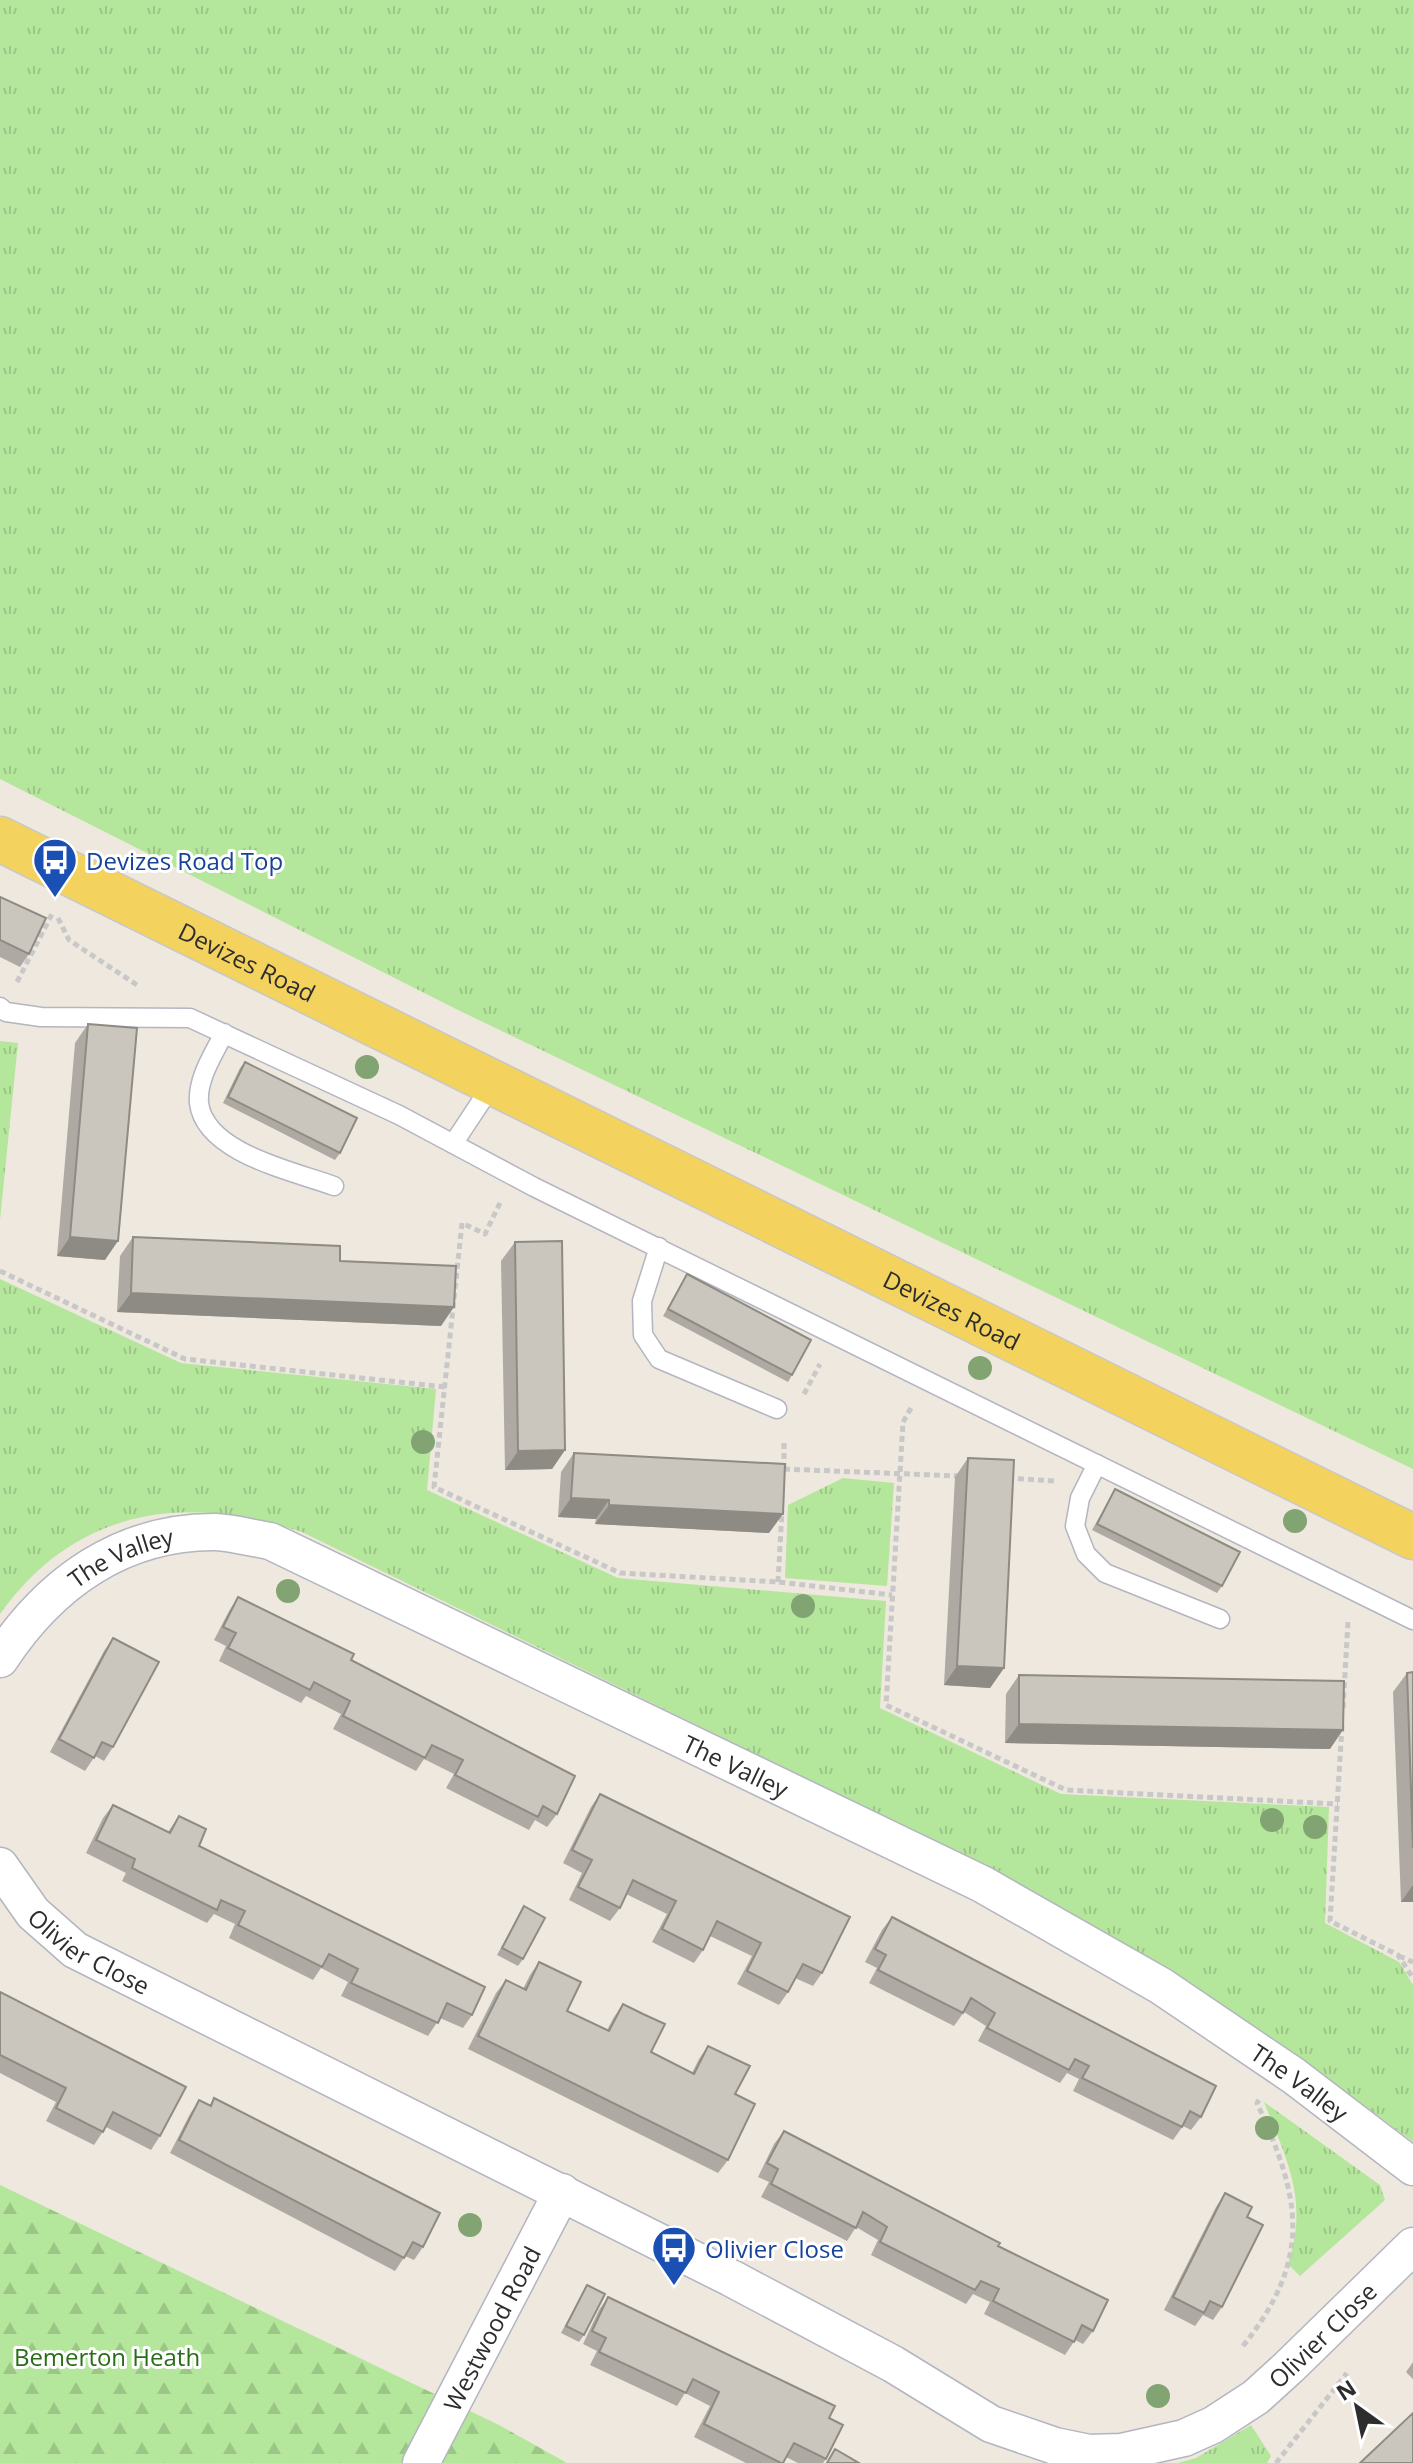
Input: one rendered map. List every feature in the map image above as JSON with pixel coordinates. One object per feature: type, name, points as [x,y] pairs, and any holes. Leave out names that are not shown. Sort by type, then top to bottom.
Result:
[{"type":"main road","name":"Devizes Road","points":[[0,839],[492,1085],[1413,1537]]},
{"type":"street","name":"The Valley","points":[[0,1659],[25,1621],[63,1584],[110,1554],[165,1535],[218,1532],[270,1541],[982,1884],[1161,1986],[1281,2067],[1413,2167]]},
{"type":"street","name":"Olivier Close","points":[[0,1866],[33,1913],[75,1950],[562,2192],[825,2327],[991,2424],[1021,2437],[1089,2453],[1121,2452],[1173,2441],[1238,2411],[1289,2367],[1413,2246]]},
{"type":"street","name":"Westwood Road","points":[[421,2463],[562,2192]]},
{"type":"lane","points":[[1,1008],[41,1017],[190,1018],[453,1144],[834,1336],[1413,1620]]},
{"type":"lane","points":[[224,1033],[204,1073],[199,1101],[206,1125],[227,1146],[334,1186]]},
{"type":"lane","points":[[453,1144],[492,1085]]},
{"type":"lane","points":[[659,1247],[642,1301],[643,1335],[659,1359],[777,1409]]},
{"type":"lane","points":[[1097,1464],[1080,1498],[1075,1526],[1086,1554],[1105,1573],[1220,1619]]},
{"type":"path","points":[[43,903],[54,910],[69,940],[190,1018]]},
{"type":"path","points":[[1,1008],[54,910]]},
{"type":"path","points":[[513,1176],[485,1234],[462,1223],[434,1487],[620,1573],[778,1582],[892,1595]]},
{"type":"path","points":[[0,1271],[185,1359],[445,1387]]},
{"type":"path","points":[[799,1405],[834,1336]]},
{"type":"path","points":[[926,1381],[903,1422],[886,1705],[1066,1790],[1338,1804]]},
{"type":"path","points":[[783,1483],[785,1433]]},
{"type":"path","points":[[784,1469],[962,1476]]},
{"type":"path","points":[[994,1478],[1088,1482]]},
{"type":"path","points":[[778,1582],[782,1497]]},
{"type":"path","points":[[1350,1589],[1330,1921],[1413,1962]]},
{"type":"path","points":[[1398,1955],[1413,1978]]},
{"type":"path","points":[[1243,2346],[1265,2318],[1276,2295],[1294,2237],[1293,2197],[1281,2154],[1257,2103],[1281,2067]]},
{"type":"path","points":[[1276,2463],[1351,2367]]},
{"type":"green space","points":[[0,0],[1413,0],[1413,1469],[458,1010],[0,779]]},
{"type":"green space","points":[[0,1041],[18,1043],[0,1220]]},
{"type":"green space","points":[[0,1279],[181,1363],[436,1389],[427,1490],[618,1578],[886,1601],[880,1708],[1061,1794],[1329,1807],[1325,1923],[1399,1962],[1413,1985],[1413,2142],[1298,2056],[1076,1917],[791,1771],[302,1532],[216,1513],[175,1513],[135,1519],[98,1531],[63,1551],[30,1578],[0,1614]]},
{"type":"green space","points":[[843,1478],[894,1483],[887,1586],[785,1578],[788,1505]]},
{"type":"green space","points":[[1264,2102],[1380,2185],[1385,2200],[1300,2276],[1288,2264],[1294,2241],[1296,2200],[1287,2162]]},
{"type":"green space","name":"Bemerton Heath","points":[[0,2185],[499,2425],[567,2463],[0,2463]]},
{"type":"green space","points":[[1251,2425],[1271,2456],[1267,2463],[1178,2463],[1196,2458]]},
{"type":"building","points":[[0,897],[46,918],[29,954],[0,940]]},
{"type":"building","points":[[88,1024],[137,1028],[118,1241],[70,1237]]},
{"type":"building","points":[[245,1062],[357,1118],[340,1153],[228,1097]]},
{"type":"building","points":[[133,1237],[340,1246],[340,1261],[456,1266],[454,1307],[131,1293]]},
{"type":"building","points":[[562,1241],[565,1450],[518,1451],[515,1242]]},
{"type":"building","points":[[687,1274],[811,1340],[792,1375],[668,1309]]},
{"type":"building","points":[[574,1453],[785,1464],[783,1514],[609,1505],[609,1500],[571,1498]]},
{"type":"building","points":[[968,1458],[1014,1460],[1004,1668],[957,1666]]},
{"type":"building","points":[[1115,1489],[1240,1552],[1222,1586],[1097,1524]]},
{"type":"building","points":[[238,1597],[354,1654],[351,1660],[575,1776],[557,1814],[543,1806],[538,1817],[455,1775],[463,1760],[432,1745],[425,1758],[343,1716],[350,1701],[314,1682],[310,1690],[228,1648],[236,1633],[223,1627]]},
{"type":"building","points":[[113,1638],[159,1662],[113,1747],[102,1742],[94,1758],[59,1739]]},
{"type":"building","points":[[1413,1672],[1413,1848],[1407,1673]]},
{"type":"building","points":[[1019,1675],[1344,1681],[1343,1730],[1019,1724]]},
{"type":"building","points":[[600,1794],[850,1917],[822,1973],[803,1964],[788,1992],[747,1971],[761,1943],[717,1921],[703,1950],[662,1929],[676,1901],[633,1880],[620,1908],[578,1887],[592,1860],[572,1850]]},
{"type":"building","points":[[113,1805],[170,1833],[179,1816],[206,1829],[199,1846],[485,1987],[472,2015],[447,2003],[438,2023],[351,1983],[358,1969],[329,1954],[322,1967],[238,1925],[245,1911],[221,1900],[217,1910],[132,1868],[135,1859],[96,1840]]},
{"type":"building","points":[[524,1906],[545,1918],[523,1959],[502,1948]]},
{"type":"building","points":[[892,1917],[1216,2086],[1201,2117],[1190,2111],[1182,2127],[1082,2078],[1089,2066],[1075,2059],[1069,2070],[987,2028],[995,2013],[971,1998],[963,2013],[878,1970],[886,1955],[875,1949]]},
{"type":"building","points":[[539,1962],[581,1982],[567,2011],[609,2031],[623,2004],[665,2024],[651,2052],[694,2074],[708,2046],[750,2066],[735,2094],[755,2104],[728,2160],[478,2036],[506,1980],[526,1990]]},
{"type":"building","points":[[0,1992],[186,2087],[160,2136],[113,2112],[103,2132],[56,2108],[66,2088],[0,2055]]},
{"type":"building","points":[[214,2098],[440,2213],[423,2247],[413,2242],[404,2258],[179,2140],[199,2100],[211,2106]]},
{"type":"building","points":[[784,2131],[1000,2243],[998,2246],[1108,2300],[1093,2331],[1082,2325],[1074,2342],[993,2301],[999,2289],[981,2281],[975,2290],[880,2242],[887,2227],[863,2212],[856,2228],[771,2184],[778,2169],[767,2163]]},
{"type":"building","points":[[1225,2193],[1252,2207],[1247,2217],[1263,2225],[1222,2307],[1210,2301],[1204,2313],[1173,2297]]},
{"type":"building","points":[[587,2285],[605,2294],[584,2335],[566,2326]]},
{"type":"building","points":[[608,2297],[835,2406],[829,2418],[843,2425],[826,2459],[794,2443],[781,2463],[704,2424],[719,2392],[693,2379],[686,2393],[599,2352],[606,2338],[592,2331]]},
{"type":"building","points":[[1413,2413],[1413,2463],[1360,2463]]},
{"type":"building","points":[[835,2449],[859,2463],[827,2463]]},
{"type":"place","name":"Devizes Road Top","points":[[55,899]]},
{"type":"place","name":"Olivier Close","points":[[674,2287]]}]
